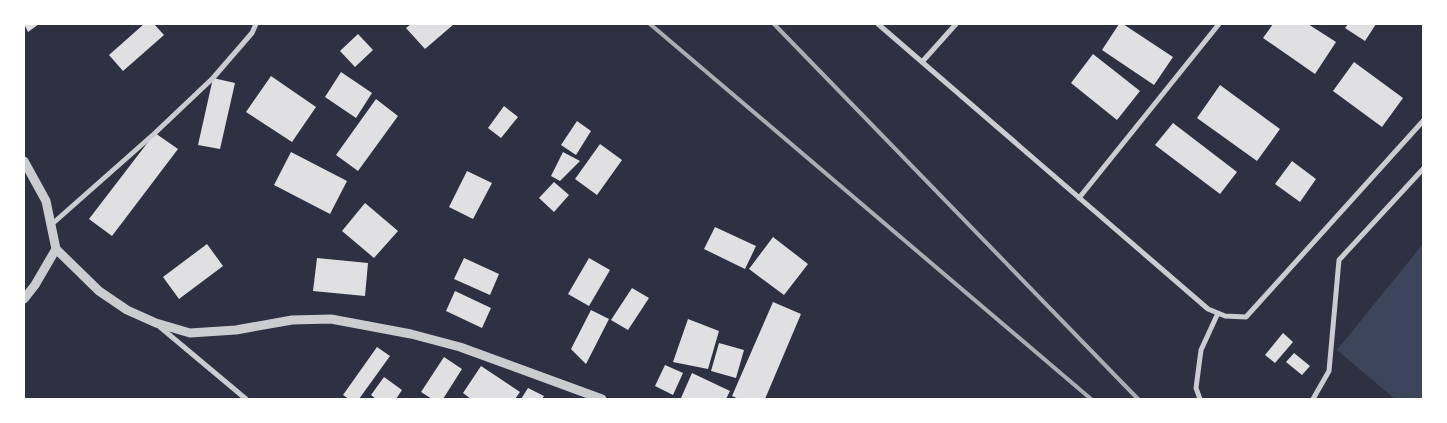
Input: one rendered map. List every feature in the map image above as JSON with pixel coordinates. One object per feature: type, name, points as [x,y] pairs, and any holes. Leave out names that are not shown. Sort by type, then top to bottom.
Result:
[{"type":"street","points":[[51,225],[213,78],[252,33],[256,24]]},
{"type":"street","points":[[878,24],[1208,308],[1225,316],[1246,318],[1423,121]]},
{"type":"street","points":[[922,62],[956,24]]},
{"type":"street","points":[[1079,198],[1218,24]]},
{"type":"street","points":[[24,161],[46,201],[56,249],[99,291],[127,310],[156,323],[190,333],[236,330],[292,320],[331,319],[411,334],[460,347],[602,399]]},
{"type":"street","points":[[1314,399],[1329,371],[1339,260],[1423,169]]},
{"type":"street","points":[[24,299],[35,285],[56,249]]},
{"type":"street","points":[[1200,399],[1196,388],[1201,350],[1218,313]]},
{"type":"street","points":[[156,323],[246,399]]},
{"type":"shaded area","points":[[1423,244],[1423,399],[1395,399],[1337,350]]},
{"type":"building","points":[[24,24],[39,24],[28,32]]},
{"type":"building","points":[[144,24],[154,24],[164,35],[123,71],[109,55]]},
{"type":"building","points":[[411,24],[454,24],[425,49],[406,28]]},
{"type":"building","points":[[1119,24],[1123,24],[1173,57],[1154,85],[1102,50]]},
{"type":"building","points":[[1273,24],[1308,24],[1336,42],[1315,74],[1263,38]]},
{"type":"building","points":[[1348,24],[1376,24],[1365,41],[1345,28]]},
{"type":"building","points":[[358,34],[373,50],[355,67],[340,51]]},
{"type":"building","points":[[1093,54],[1140,91],[1117,120],[1071,83]]},
{"type":"building","points":[[1354,62],[1403,98],[1382,127],[1333,91]]},
{"type":"building","points":[[341,72],[372,93],[356,118],[325,97]]},
{"type":"building","points":[[271,76],[316,107],[292,142],[246,112]]},
{"type":"building","points":[[213,78],[235,83],[220,149],[198,145]]},
{"type":"building","points":[[1220,85],[1280,129],[1257,161],[1197,118]]},
{"type":"building","points":[[376,99],[398,116],[358,171],[336,155]]},
{"type":"building","points":[[504,106],[518,117],[501,138],[488,128]]},
{"type":"building","points":[[577,121],[591,131],[576,155],[561,145]]},
{"type":"building","points":[[1173,123],[1237,172],[1220,194],[1155,145]]},
{"type":"building","points":[[155,133],[178,149],[112,236],[89,219]]},
{"type":"building","points":[[600,144],[622,160],[597,195],[575,179]]},
{"type":"building","points":[[291,152],[347,181],[330,214],[274,185]]},
{"type":"building","points":[[563,152],[580,161],[560,181],[551,176]]},
{"type":"building","points":[[1292,161],[1316,179],[1300,202],[1275,184]]},
{"type":"building","points":[[467,171],[492,183],[473,219],[449,207]]},
{"type":"building","points":[[554,182],[569,195],[554,212],[539,198]]},
{"type":"building","points":[[365,203],[398,231],[374,258],[342,231]]},
{"type":"building","points":[[715,227],[756,246],[745,269],[704,249]]},
{"type":"building","points":[[773,237],[808,264],[784,295],[749,269]]},
{"type":"building","points":[[207,244],[223,266],[179,299],[163,277]]},
{"type":"building","points":[[317,258],[368,263],[365,296],[313,291]]},
{"type":"building","points":[[464,258],[499,274],[490,295],[454,279]]},
{"type":"building","points":[[589,258],[610,270],[589,306],[568,294]]},
{"type":"building","points":[[632,288],[649,298],[628,330],[611,320]]},
{"type":"building","points":[[455,291],[491,308],[482,328],[446,311]]},
{"type":"building","points":[[773,302],[801,314],[765,399],[739,399],[732,396]]},
{"type":"building","points":[[591,310],[609,319],[586,364],[571,349]]},
{"type":"building","points":[[688,319],[719,331],[708,369],[673,362]]},
{"type":"building","points":[[1283,333],[1293,342],[1275,363],[1265,355]]},
{"type":"building","points":[[719,343],[744,350],[736,378],[711,371]]},
{"type":"building","points":[[377,347],[390,356],[359,399],[349,399],[343,395]]},
{"type":"building","points":[[1294,353],[1310,366],[1302,375],[1286,362]]},
{"type":"building","points":[[444,357],[462,369],[443,399],[432,399],[421,392]]},
{"type":"building","points":[[665,365],[683,373],[673,395],[655,386]]},
{"type":"building","points":[[481,366],[520,392],[515,399],[471,399],[463,393]]},
{"type":"building","points":[[692,373],[730,391],[726,399],[681,398]]},
{"type":"building","points":[[384,377],[402,390],[396,399],[376,399],[371,395]]},
{"type":"building","points":[[528,388],[544,396],[542,399],[521,399]]},
{"type":"railway","points":[[650,24],[1091,399]]},
{"type":"railway","points":[[774,24],[1138,399]]}]
